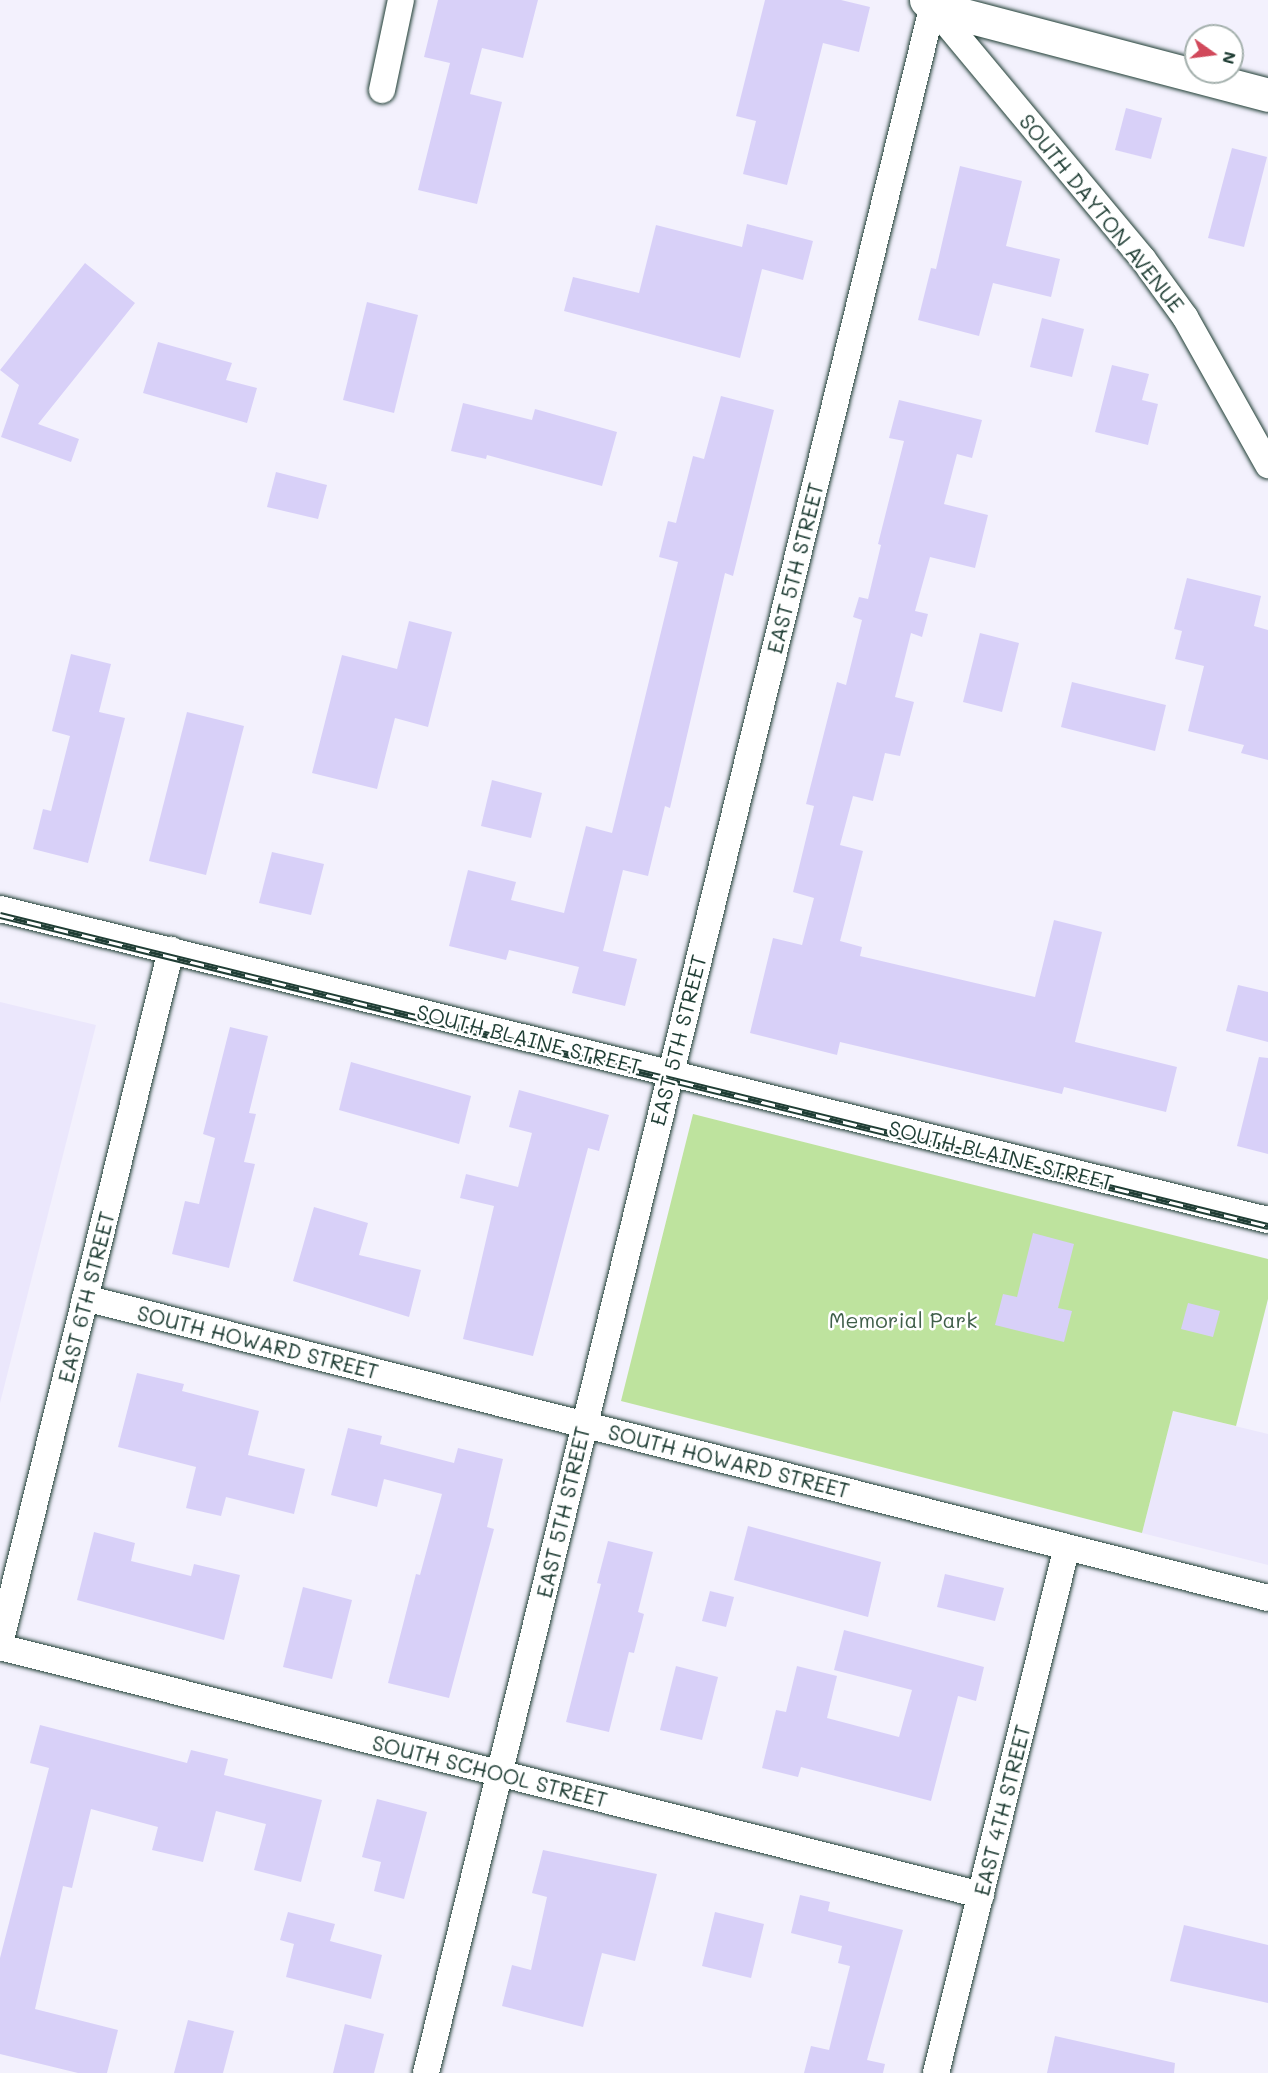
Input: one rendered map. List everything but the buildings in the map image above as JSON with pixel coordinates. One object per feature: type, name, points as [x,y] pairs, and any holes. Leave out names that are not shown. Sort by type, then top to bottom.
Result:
[{"type":"street","points":[[382,90],[401,0]]},
{"type":"street","points":[[931,2],[1268,94]]},
{"type":"street","name":"SOUTH DAYTON AVENUE","points":[[931,2],[1143,260],[1185,317],[1268,465]]},
{"type":"street","name":"EAST 5TH STREET","points":[[426,2073],[931,2]]},
{"type":"street","name":"SOUTH BLAINE STREET","points":[[0,909],[1268,1220]]},
{"type":"street","name":"EAST 6TH STREET","points":[[0,1645],[171,950]]},
{"type":"street","name":"SOUTH HOWARD STREET","points":[[85,1298],[1268,1598]]},
{"type":"street","name":"EAST 4TH STREET","points":[[936,2073],[1067,1547]]},
{"type":"street","name":"SOUTH SCHOOL STREET","points":[[0,1645],[981,1895]]},
{"type":"shaded area","points":[[0,1002],[96,1025],[0,1403]]},
{"type":"shaded area","points":[[1173,1411],[1268,1434],[1268,1565],[1142,1533]]},
{"type":"green space","name":"Memorial Park","points":[[693,1114],[1268,1259],[1268,1299],[1236,1426],[1173,1411],[1142,1533],[621,1401]]},
{"type":"railway","points":[[0,915],[1268,1226]]}]
